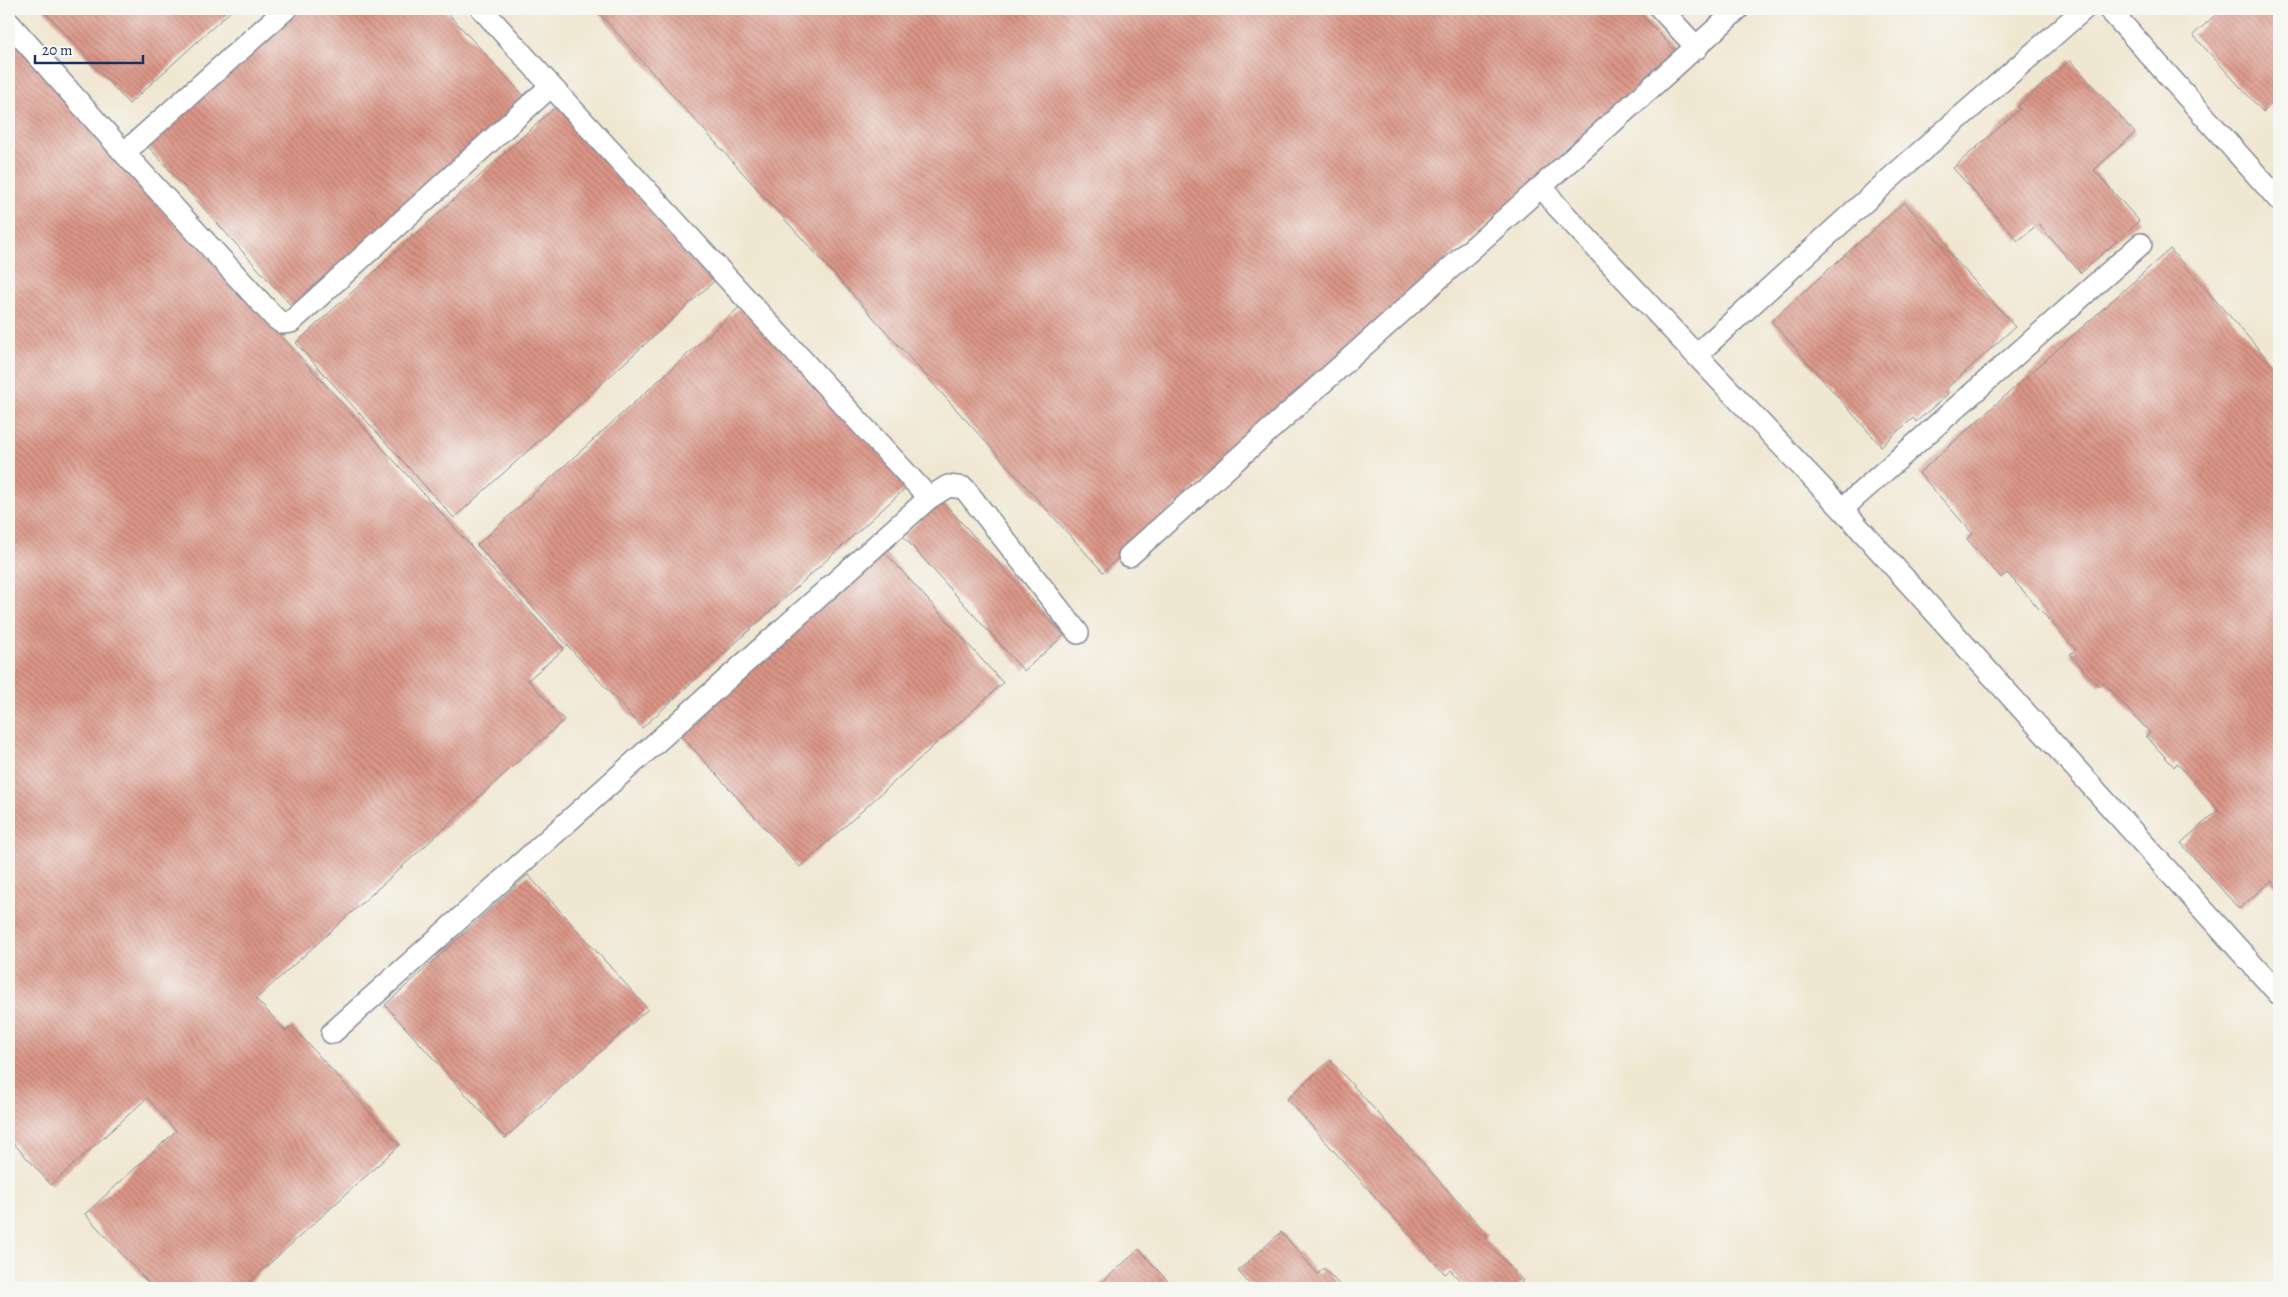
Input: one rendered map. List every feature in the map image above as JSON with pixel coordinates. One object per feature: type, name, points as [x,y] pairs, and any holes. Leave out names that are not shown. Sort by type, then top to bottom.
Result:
[{"type":"lane","points":[[124,153],[286,9]]},
{"type":"lane","points":[[482,9],[929,498]]},
{"type":"lane","points":[[1660,9],[1697,48]]},
{"type":"lane","points":[[1129,556],[1697,48],[1738,9]]},
{"type":"lane","points":[[1696,354],[1893,176],[2084,9]]},
{"type":"lane","points":[[2108,9],[2279,200]]},
{"type":"lane","points":[[9,23],[124,153],[274,317],[282,323],[291,322],[551,86]]},
{"type":"lane","points":[[1542,186],[1556,205],[1842,510],[2279,994]]},
{"type":"lane","points":[[1842,510],[2141,244]]},
{"type":"lane","points":[[332,1034],[929,498],[948,486],[964,488],[1078,633]]},
{"type":"building","points":[[43,9],[233,9],[129,104]]},
{"type":"building","points":[[296,9],[444,9],[528,101],[296,311],[146,144]]},
{"type":"building","points":[[595,9],[1637,9],[1676,52],[1103,572]]},
{"type":"building","points":[[2222,9],[2279,9],[2279,97],[2263,112],[2193,35]]},
{"type":"building","points":[[9,34],[564,649],[528,680],[564,720],[256,999],[286,1031],[292,1026],[400,1145],[243,1288],[153,1288],[85,1214],[176,1131],[147,1098],[51,1185],[9,1138]]},
{"type":"building","points":[[2070,60],[2135,133],[2094,170],[2139,221],[2081,273],[2038,224],[2018,241],[1953,168],[2020,109],[2018,106]]},
{"type":"building","points":[[563,100],[721,275],[454,518],[296,343]]},
{"type":"building","points":[[1904,202],[2015,327],[1945,390],[1948,394],[1916,422],[1913,418],[1881,446],[1771,321]]},
{"type":"building","points":[[2170,249],[2279,372],[2279,890],[2271,881],[2239,909],[2181,843],[2218,810],[2177,763],[2174,767],[2146,736],[2150,733],[2104,682],[2099,686],[2070,654],[2076,650],[2007,573],[2001,578],[1967,539],[1973,534],[1919,473]]},
{"type":"building","points":[[743,304],[908,486],[642,728],[477,545]]},
{"type":"building","points":[[942,501],[1064,635],[1024,671],[903,536]]},
{"type":"building","points":[[882,549],[1003,683],[800,867],[679,733]]},
{"type":"building","points":[[528,875],[648,1009],[505,1138],[385,1005]]},
{"type":"building","points":[[1330,1060],[1488,1235],[1485,1238],[1523,1281],[1515,1288],[1467,1288],[1450,1270],[1445,1274],[1287,1099]]},
{"type":"building","points":[[1281,1232],[1318,1274],[1324,1268],[1342,1288],[1253,1288],[1238,1271]]},
{"type":"building","points":[[1139,1249],[1174,1288],[1096,1288]]}]
